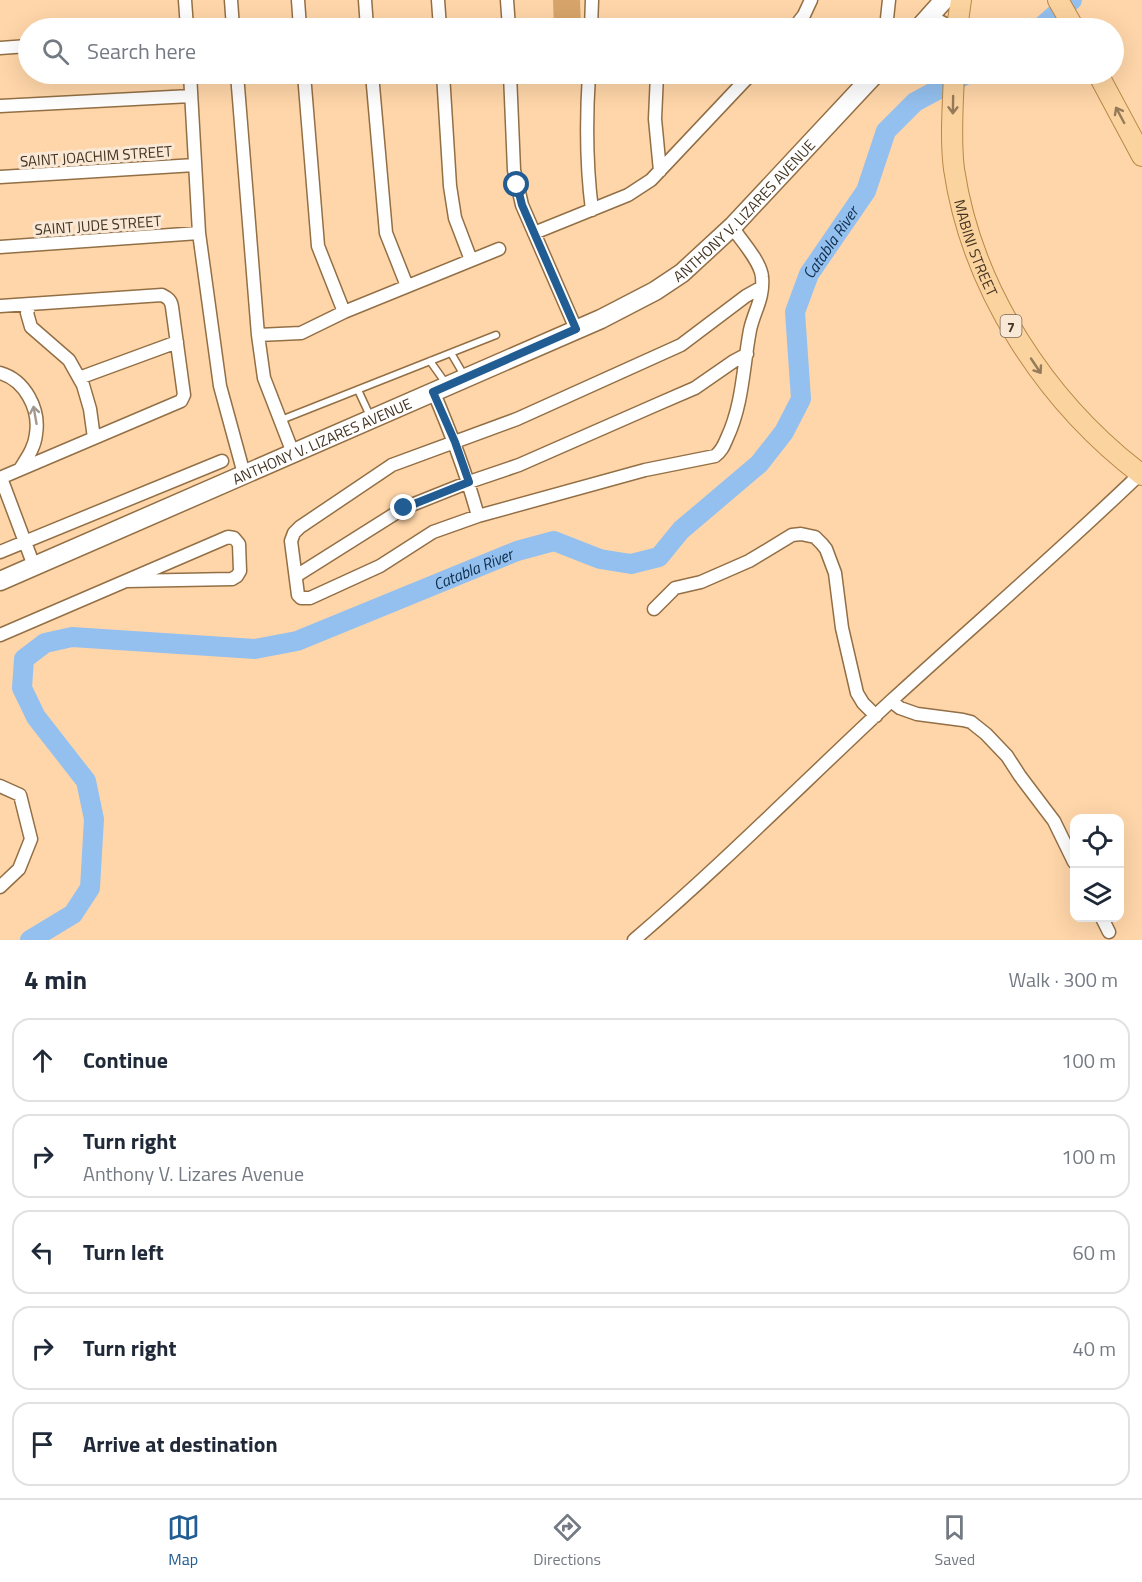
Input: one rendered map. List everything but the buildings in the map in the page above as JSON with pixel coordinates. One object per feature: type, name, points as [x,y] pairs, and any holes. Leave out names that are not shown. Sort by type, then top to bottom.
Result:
[{"type":"main road","points":[[928,18],[944,0]]},
{"type":"main road","points":[[958,18],[961,0]]},
{"type":"main road","points":[[1058,0],[1068,18]]},
{"type":"main road","name":"ANTHONY V. LIZARES AVENUE","points":[[0,581],[601,320],[655,291],[682,273],[732,227],[866,84]]},
{"type":"main road","name":"MABINI STREET","points":[[954,84],[952,137],[954,170],[967,222],[988,283],[1002,311],[1032,359],[1060,398],[1103,442],[1141,474]]},
{"type":"main road","points":[[1103,84],[1142,156]]},
{"type":"street","points":[[185,0],[186,18]]},
{"type":"street","points":[[231,0],[232,18]]},
{"type":"street","points":[[298,0],[299,18]]},
{"type":"street","points":[[365,0],[366,18]]},
{"type":"street","points":[[438,0],[439,18]]},
{"type":"street","points":[[507,0],[508,18]]},
{"type":"street","points":[[591,18],[592,0]]},
{"type":"street","points":[[802,18],[811,0]]},
{"type":"street","points":[[887,18],[889,0]]},
{"type":"street","points":[[0,48],[18,47]]},
{"type":"street","points":[[190,84],[199,233],[220,386],[244,474]]},
{"type":"street","points":[[238,84],[258,335],[264,378],[293,453]]},
{"type":"street","points":[[305,84],[318,246],[344,312]]},
{"type":"street","points":[[373,84],[386,233],[407,286]]},
{"type":"street","points":[[444,84],[450,186],[455,218],[471,260]]},
{"type":"street","points":[[510,84],[513,170],[522,205],[576,329]]},
{"type":"street","points":[[589,84],[586,148],[592,210]]},
{"type":"street","points":[[657,84],[655,119],[660,171]]},
{"type":"street","points":[[534,233],[641,188],[660,171],[742,84]]},
{"type":"street","points":[[0,106],[191,96]]},
{"type":"street","name":"SAINT JOACHIM STREET","points":[[0,177],[195,165]]},
{"type":"street","points":[[732,227],[761,270],[762,287],[751,327],[741,395],[733,425],[723,449],[715,456],[645,470],[478,516],[433,532],[380,566],[310,598],[301,598],[298,595],[291,541],[294,533],[392,465],[518,419],[681,345],[746,296],[762,287]]},
{"type":"street","name":"SAINT JUDE STREET","points":[[0,247],[199,233]]},
{"type":"street","points":[[258,335],[301,333],[344,312],[499,249]]},
{"type":"street","points":[[0,306],[162,295],[168,297],[171,302],[184,391],[183,398],[1,478],[34,566]]},
{"type":"street","points":[[30,304],[27,313],[31,327],[69,360],[83,385],[90,409],[94,438]]},
{"type":"street","points":[[79,378],[177,342]]},
{"type":"street","points":[[296,576],[404,508],[519,465],[686,392],[747,354]]},
{"type":"street","points":[[0,373],[20,384],[31,399],[37,417],[36,435],[30,453],[20,469]]},
{"type":"street","points":[[440,388],[478,516]]},
{"type":"street","points":[[0,552],[222,461]]},
{"type":"street","points":[[634,940],[891,701],[1141,474]]},
{"type":"street","points":[[654,609],[675,588],[701,582],[749,561],[792,535],[801,534],[814,537],[826,549],[835,573],[842,628],[857,693],[876,716]]},
{"type":"street","points":[[0,634],[228,537],[237,541],[240,572],[232,579],[126,581]]},
{"type":"street","points":[[891,701],[900,708],[917,714],[971,722],[986,734],[1007,756],[1054,821],[1070,854]]},
{"type":"street","points":[[0,786],[20,795],[30,839],[19,869],[0,887]]},
{"type":"street","points":[[1104,922],[1109,932]]},
{"type":"lane","points":[[281,420],[496,335]]},
{"type":"lane","points":[[451,352],[465,378]]},
{"type":"lane","points":[[430,361],[440,388]]},
{"type":"lane","points":[[358,390],[372,418]]},
{"type":"shaded area","points":[[553,0],[580,0],[581,18],[554,18]]},
{"type":"waterway","name":"Catabla River","points":[[1051,18],[1072,0]]},
{"type":"waterway","name":"Catabla River","points":[[30,940],[73,914],[90,888],[94,819],[86,781],[36,717],[22,688],[24,659],[45,643],[72,637],[255,649],[297,641],[517,551],[554,541],[600,559],[631,564],[659,557],[681,530],[759,464],[784,432],[801,399],[795,312],[809,274],[866,191],[886,131],[915,102],[948,84]]},
{"type":"route","points":[[404,508],[469,482],[455,442],[433,392],[576,329],[522,205],[517,185]]}]
